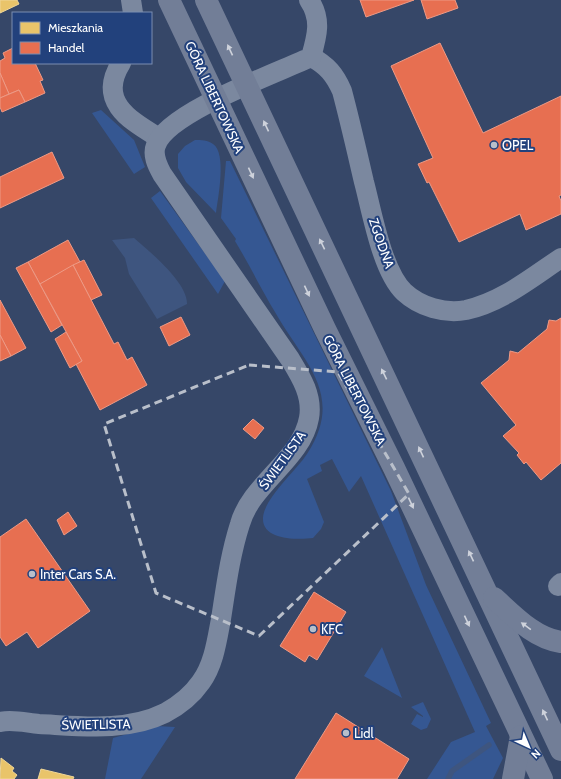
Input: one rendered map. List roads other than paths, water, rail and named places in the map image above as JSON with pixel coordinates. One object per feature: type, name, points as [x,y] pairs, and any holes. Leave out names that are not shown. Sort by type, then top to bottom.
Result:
[{"type":"highway","name":"GÓRA LIBERTOWSKA","points":[[169,0],[542,779]]},
{"type":"highway","points":[[206,0],[561,750]]},
{"type":"highway","points":[[487,592],[523,624],[539,634],[561,642]]},
{"type":"highway","points":[[513,779],[521,736]]},
{"type":"street","points":[[131,0],[133,12]]},
{"type":"street","points":[[121,64],[112,82],[116,102],[120,110],[131,120],[159,138],[173,124],[216,100],[311,57],[318,25],[317,14],[308,0]]},
{"type":"street","name":"ZGODNA","points":[[311,57],[319,61],[333,73],[342,91],[378,238],[390,270],[403,291],[422,305],[444,311],[465,310],[506,295],[561,258]]},
{"type":"street","name":"ŚWIETLISTA","points":[[0,722],[98,726],[132,724],[165,713],[190,695],[201,682],[216,646],[232,556],[240,522],[254,499],[300,440],[309,418],[310,409],[306,390],[290,359],[162,174],[154,152],[159,138]]},
{"type":"waterway","points":[[448,779],[452,771],[489,745]]},
{"type":"place","name":"OPEL","points":[[494,145]]},
{"type":"place","name":"Inter Cars S.A.","points":[[32,574]]},
{"type":"place","name":"KFC","points":[[313,629]]},
{"type":"place","name":"Lidl","points":[[346,733]]}]
